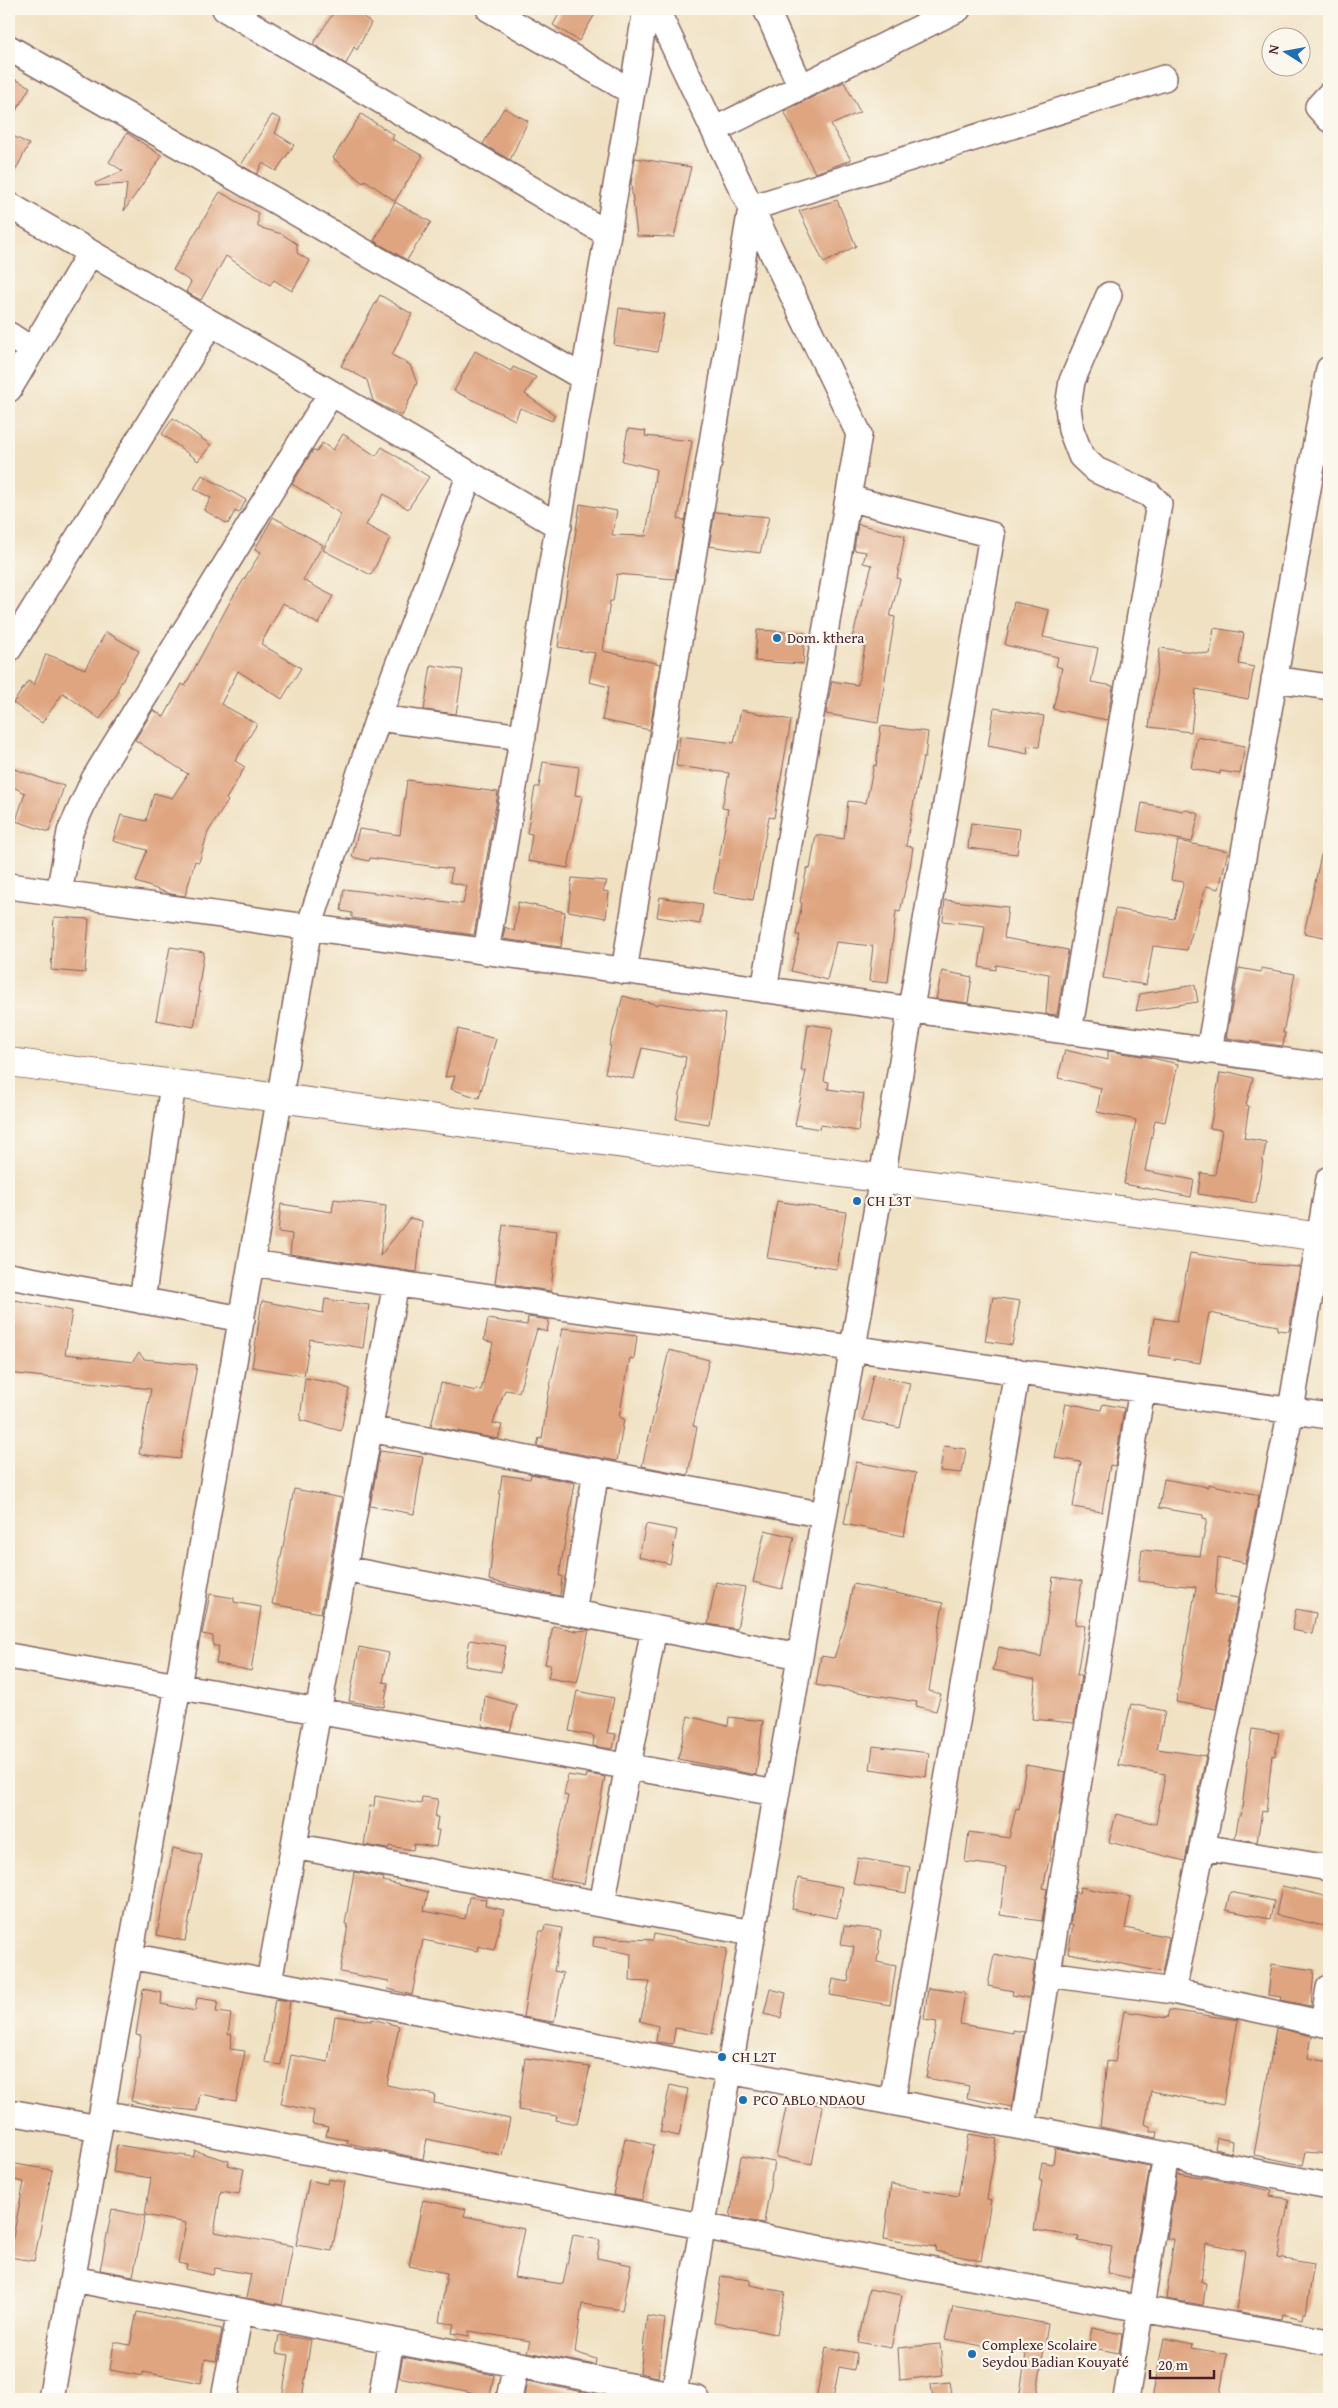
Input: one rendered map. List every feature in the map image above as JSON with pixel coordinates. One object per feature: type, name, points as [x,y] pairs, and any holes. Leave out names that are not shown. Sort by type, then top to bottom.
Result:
[{"type":"street","points":[[225,9],[608,234]]},
{"type":"street","points":[[489,9],[632,92]]},
{"type":"street","points":[[486,952],[646,9]]},
{"type":"street","points":[[656,9],[859,434],[764,990]]},
{"type":"street","points":[[766,9],[801,87]]},
{"type":"street","points":[[714,130],[958,9]]},
{"type":"street","points":[[9,48],[584,378]]},
{"type":"street","points":[[751,208],[1164,78]]},
{"type":"street","points":[[1329,95],[1318,108],[1329,119]]},
{"type":"street","points":[[9,205],[558,526]]},
{"type":"street","points":[[624,971],[751,208]]},
{"type":"street","points":[[9,389],[90,252]]},
{"type":"street","points":[[1069,1032],[1159,504],[1149,494],[1096,470],[1081,456],[1071,430],[1068,407],[1072,381],[1109,295]]},
{"type":"street","points":[[9,649],[211,323]]},
{"type":"street","points":[[9,335],[32,350]]},
{"type":"street","points":[[1209,1051],[1329,369]]},
{"type":"street","points":[[59,893],[70,832],[94,779],[331,393]]},
{"type":"street","points":[[51,2399],[252,1263],[308,927],[378,718],[470,474]]},
{"type":"street","points":[[73,2279],[516,2364],[681,2398],[702,2226],[992,535],[848,498]]},
{"type":"street","points":[[1274,679],[1329,687]]},
{"type":"street","points":[[378,718],[523,737]]},
{"type":"street","points":[[9,886],[1329,1067]]},
{"type":"street","points":[[10,1068],[173,1084],[1324,1238]]},
{"type":"street","points":[[142,1301],[173,1084]]},
{"type":"street","points":[[1173,1991],[1291,1410],[1324,1238],[1329,1179]]},
{"type":"street","points":[[252,1263],[1329,1416]]},
{"type":"street","points":[[9,1276],[242,1319]]},
{"type":"street","points":[[269,1982],[396,1283]]},
{"type":"street","points":[[892,2102],[1016,1371]]},
{"type":"street","points":[[1023,2127],[1142,1389]]},
{"type":"street","points":[[370,1429],[824,1515]]},
{"type":"street","points":[[574,1613],[596,1471]]},
{"type":"street","points":[[344,1569],[800,1656]]},
{"type":"street","points":[[602,1904],[654,1628]]},
{"type":"street","points":[[9,1656],[776,1793]]},
{"type":"street","points":[[294,1846],[752,1933]]},
{"type":"street","points":[[1202,1847],[1329,1868]]},
{"type":"street","points":[[130,1956],[1329,2186]]},
{"type":"street","points":[[1048,1974],[1173,1991],[1326,2024],[1329,1988]]},
{"type":"street","points":[[9,2112],[100,2121],[702,2226],[1141,2309],[1329,2342]]},
{"type":"street","points":[[1126,2399],[1166,2155]]},
{"type":"street","points":[[224,2399],[240,2312]]},
{"type":"street","points":[[381,2399],[391,2340]]},
{"type":"street","points":[[510,2399],[516,2364]]},
{"type":"building","points":[[336,9],[354,9],[371,23],[357,50],[354,47],[346,64],[313,44]]},
{"type":"building","points":[[562,9],[598,9],[579,41],[553,25]]},
{"type":"building","points":[[9,76],[30,87],[9,123]]},
{"type":"building","points":[[844,82],[860,112],[831,125],[851,160],[815,173],[784,111]]},
{"type":"building","points":[[504,108],[528,121],[510,160],[483,144]]},
{"type":"building","points":[[361,114],[394,135],[392,139],[423,156],[395,201],[365,180],[363,183],[333,158]]},
{"type":"building","points":[[272,115],[281,119],[275,133],[294,145],[276,171],[262,163],[257,174],[241,165]]},
{"type":"building","points":[[127,133],[162,156],[124,211],[127,184],[96,186],[95,183],[123,171],[109,162]]},
{"type":"building","points":[[9,134],[29,144],[9,183]]},
{"type":"building","points":[[635,158],[691,167],[674,237],[637,236],[631,184]]},
{"type":"building","points":[[220,192],[258,213],[258,227],[282,234],[297,244],[297,253],[310,261],[292,291],[274,280],[270,285],[226,256],[201,300],[186,292],[191,282],[173,270]]},
{"type":"building","points":[[837,200],[856,246],[824,263],[799,211]]},
{"type":"building","points":[[395,202],[431,222],[407,260],[374,241]]},
{"type":"building","points":[[380,295],[412,314],[392,355],[410,365],[417,383],[402,416],[373,401],[367,380],[341,366]]},
{"type":"building","points":[[619,308],[664,314],[657,352],[614,345]]},
{"type":"building","points":[[475,351],[511,371],[513,367],[536,377],[525,394],[555,415],[552,421],[520,408],[515,420],[454,391]]},
{"type":"building","points":[[173,418],[211,445],[198,461],[162,434]]},
{"type":"building","points":[[628,429],[646,431],[645,436],[692,441],[678,519],[685,520],[675,579],[617,574],[613,601],[610,601],[603,651],[660,664],[650,730],[602,720],[609,687],[589,682],[595,653],[558,647],[580,504],[617,511],[612,535],[646,536],[656,469],[622,461]]},
{"type":"building","points":[[343,434],[376,456],[382,447],[429,477],[408,509],[384,494],[366,525],[390,538],[371,575],[323,550],[341,514],[292,484],[313,450],[317,452],[322,443],[333,450]]},
{"type":"building","points":[[202,475],[246,500],[239,513],[235,511],[228,524],[204,510],[211,498],[194,489]]},
{"type":"building","points":[[715,512],[769,517],[760,553],[709,546]]},
{"type":"building","points":[[273,517],[323,545],[303,580],[333,596],[318,624],[283,603],[261,644],[301,668],[282,699],[238,671],[221,704],[257,724],[235,761],[245,767],[226,799],[228,801],[208,832],[199,862],[195,861],[185,896],[171,894],[136,882],[147,850],[113,841],[121,815],[146,821],[154,793],[172,798],[188,774],[135,740],[153,710],[164,717],[182,684],[185,686],[231,600],[261,552],[255,549]]},
{"type":"building","points":[[858,524],[905,536],[897,578],[900,579],[890,616],[895,617],[878,723],[826,714],[832,681],[858,685],[866,641],[852,638],[872,565],[863,563],[866,552],[854,550]]},
{"type":"building","points":[[1014,602],[1049,610],[1043,637],[1098,648],[1091,682],[1113,686],[1107,720],[1053,709],[1062,668],[1056,666],[1058,657],[1005,645]]},
{"type":"building","points":[[1214,628],[1244,633],[1239,664],[1254,667],[1248,699],[1196,689],[1191,732],[1149,727],[1160,648],[1210,654]]},
{"type":"building","points":[[757,630],[805,633],[803,664],[755,661]]},
{"type":"building","points":[[106,632],[139,651],[117,690],[119,691],[100,719],[63,693],[42,723],[13,703],[28,681],[34,685],[46,654],[85,669]]},
{"type":"building","points":[[431,665],[463,670],[456,714],[424,710]]},
{"type":"building","points":[[994,708],[1044,716],[1039,747],[1027,746],[1028,754],[988,746]]},
{"type":"building","points":[[741,710],[791,720],[774,818],[769,817],[753,900],[713,893],[728,809],[722,808],[729,773],[676,766],[680,736],[734,743]]},
{"type":"building","points":[[881,726],[928,732],[925,758],[923,758],[906,846],[913,847],[900,912],[896,911],[888,983],[869,981],[873,946],[836,942],[827,980],[791,971],[800,935],[796,935],[802,903],[800,902],[807,868],[810,869],[816,835],[844,839],[848,801],[866,803],[874,765],[876,766]]},
{"type":"building","points":[[1197,737],[1245,746],[1240,774],[1220,771],[1220,774],[1191,768]]},
{"type":"building","points":[[543,762],[579,767],[575,795],[582,796],[568,868],[528,861],[532,834],[527,833],[535,787],[539,787]]},
{"type":"building","points":[[14,769],[64,786],[49,832],[16,821],[25,793],[9,785]]},
{"type":"building","points":[[407,780],[498,792],[474,935],[352,918],[352,913],[341,911],[344,889],[463,904],[467,886],[450,882],[452,869],[370,858],[369,861],[352,857],[359,829],[400,835]]},
{"type":"building","points":[[1142,803],[1183,811],[1184,809],[1199,814],[1192,842],[1137,831]]},
{"type":"building","points":[[971,823],[1020,829],[1017,854],[968,848]]},
{"type":"building","points":[[1178,841],[1228,851],[1219,889],[1206,886],[1187,950],[1153,946],[1146,985],[1103,978],[1115,909],[1174,919],[1184,882],[1171,880]]},
{"type":"building","points":[[1321,855],[1329,856],[1329,938],[1304,933]]},
{"type":"building","points":[[572,878],[607,881],[603,891],[609,892],[606,918],[568,911]]},
{"type":"building","points":[[660,897],[703,904],[700,924],[657,917]]},
{"type":"building","points":[[945,900],[1008,907],[1004,938],[1068,950],[1057,1015],[1046,1014],[1049,974],[996,965],[996,970],[979,967],[985,926],[943,921]]},
{"type":"building","points":[[518,902],[565,912],[561,947],[503,939],[505,927],[514,931]]},
{"type":"building","points":[[54,917],[89,919],[85,973],[51,970]]},
{"type":"building","points":[[170,947],[204,952],[194,1027],[156,1020]]},
{"type":"building","points":[[1239,968],[1261,972],[1261,968],[1295,974],[1283,1033],[1285,1033],[1283,1046],[1226,1038]]},
{"type":"building","points":[[942,971],[972,977],[968,1003],[936,999]]},
{"type":"building","points":[[1195,985],[1198,1002],[1136,1011],[1140,994]]},
{"type":"building","points":[[623,996],[658,1005],[659,1003],[725,1014],[709,1124],[676,1119],[686,1057],[642,1048],[634,1079],[605,1073],[611,1046],[609,1046]]},
{"type":"building","points":[[808,1024],[833,1028],[824,1081],[829,1082],[828,1089],[864,1094],[858,1131],[821,1125],[820,1129],[795,1125],[806,1071],[801,1071]]},
{"type":"building","points":[[458,1029],[496,1039],[479,1098],[451,1089],[455,1076],[445,1077]]},
{"type":"building","points":[[1065,1050],[1108,1060],[1108,1051],[1178,1064],[1165,1122],[1155,1120],[1145,1171],[1194,1180],[1191,1197],[1124,1184],[1136,1120],[1097,1112],[1101,1088],[1058,1078]]},
{"type":"building","points":[[1229,1072],[1253,1078],[1246,1105],[1249,1106],[1244,1138],[1266,1142],[1256,1203],[1198,1194],[1201,1173],[1215,1175],[1222,1130],[1210,1128],[1220,1073],[1228,1074]]},
{"type":"building","points":[[334,1199],[386,1206],[380,1256],[410,1218],[422,1221],[417,1272],[290,1254],[292,1234],[278,1232],[281,1204],[332,1212]]},
{"type":"building","points":[[777,1201],[846,1212],[837,1269],[767,1258]]},
{"type":"building","points":[[503,1225],[557,1231],[551,1291],[495,1283]]},
{"type":"building","points":[[1190,1253],[1259,1264],[1300,1267],[1289,1331],[1277,1330],[1278,1326],[1209,1313],[1200,1363],[1148,1355],[1154,1318],[1177,1321]]},
{"type":"building","points":[[993,1297],[1020,1301],[1012,1345],[985,1341]]},
{"type":"building","points":[[325,1299],[369,1305],[363,1348],[310,1339],[304,1376],[252,1367],[262,1301],[323,1313]]},
{"type":"building","points":[[15,1300],[72,1311],[65,1354],[132,1362],[139,1353],[144,1359],[197,1365],[180,1459],[139,1454],[151,1389],[9,1373],[9,1339]]},
{"type":"building","points":[[528,1317],[549,1320],[547,1332],[537,1329],[519,1392],[505,1390],[493,1423],[502,1425],[498,1439],[431,1426],[441,1383],[476,1391],[476,1389],[481,1390],[493,1343],[484,1340],[488,1319],[527,1325]]},
{"type":"building","points":[[563,1328],[637,1336],[634,1359],[630,1358],[619,1417],[624,1419],[617,1461],[537,1446],[539,1438],[542,1439],[548,1396]]},
{"type":"building","points":[[669,1350],[709,1360],[693,1426],[697,1427],[688,1475],[642,1466]]},
{"type":"building","points":[[873,1375],[910,1383],[900,1428],[863,1420]]},
{"type":"building","points":[[305,1378],[334,1383],[349,1389],[341,1431],[300,1420]]},
{"type":"building","points":[[1066,1403],[1101,1410],[1103,1404],[1124,1408],[1115,1466],[1110,1465],[1102,1512],[1073,1507],[1081,1462],[1055,1458]]},
{"type":"building","points":[[944,1446],[966,1449],[962,1473],[940,1471]]},
{"type":"building","points":[[380,1451],[423,1457],[414,1514],[370,1506]]},
{"type":"building","points":[[856,1462],[916,1473],[904,1536],[844,1524]]},
{"type":"building","points":[[531,1474],[575,1483],[559,1576],[562,1576],[560,1596],[489,1580],[502,1475],[530,1479]]},
{"type":"building","points":[[1164,1479],[1208,1487],[1208,1484],[1259,1495],[1245,1563],[1218,1557],[1215,1594],[1238,1598],[1216,1709],[1176,1702],[1196,1587],[1138,1581],[1142,1550],[1200,1556],[1207,1519],[1203,1518],[1203,1515],[1159,1508]]},
{"type":"building","points":[[294,1489],[342,1498],[321,1613],[272,1604]]},
{"type":"building","points":[[646,1524],[677,1530],[670,1564],[639,1557]]},
{"type":"building","points":[[765,1530],[794,1537],[782,1589],[753,1582]]},
{"type":"building","points":[[1053,1577],[1082,1581],[1075,1624],[1085,1626],[1077,1675],[1081,1675],[1074,1723],[1032,1719],[1035,1679],[993,1670],[999,1647],[1041,1657]]},
{"type":"building","points":[[716,1582],[745,1587],[737,1629],[708,1624]]},
{"type":"building","points":[[853,1584],[943,1603],[929,1691],[941,1694],[936,1711],[916,1706],[917,1702],[816,1685],[821,1656],[834,1658],[845,1625]]},
{"type":"building","points":[[210,1594],[234,1598],[234,1602],[261,1607],[251,1671],[216,1663],[219,1646],[213,1646],[213,1636],[202,1634]]},
{"type":"building","points":[[1296,1609],[1316,1613],[1312,1634],[1292,1630]]},
{"type":"building","points":[[553,1626],[577,1631],[589,1630],[577,1683],[548,1678],[551,1665],[545,1664]]},
{"type":"building","points":[[470,1640],[506,1646],[501,1672],[465,1666]]},
{"type":"building","points":[[359,1647],[389,1653],[383,1682],[388,1683],[384,1707],[349,1701]]},
{"type":"building","points":[[577,1691],[614,1698],[607,1733],[616,1734],[613,1749],[593,1746],[594,1736],[569,1731]]},
{"type":"building","points":[[485,1696],[517,1705],[510,1731],[482,1726]]},
{"type":"building","points":[[1131,1704],[1165,1711],[1157,1749],[1206,1756],[1185,1861],[1109,1842],[1116,1814],[1156,1824],[1165,1776],[1165,1774],[1118,1765]]},
{"type":"building","points":[[688,1716],[728,1726],[729,1717],[763,1721],[756,1775],[678,1759]]},
{"type":"building","points":[[1252,1729],[1279,1733],[1275,1756],[1272,1755],[1266,1812],[1262,1811],[1257,1842],[1235,1838],[1239,1816],[1241,1816]]},
{"type":"building","points":[[873,1746],[929,1753],[926,1777],[870,1769]]},
{"type":"building","points":[[1026,1765],[1066,1772],[1054,1847],[1052,1847],[1043,1888],[1047,1889],[1042,1921],[1000,1915],[1006,1867],[965,1862],[969,1832],[1009,1838],[1016,1808],[1019,1809]]},
{"type":"building","points":[[587,1774],[605,1777],[584,1884],[550,1878],[568,1796],[564,1795],[568,1775],[586,1778]]},
{"type":"building","points":[[375,1796],[421,1804],[422,1797],[438,1799],[435,1817],[438,1817],[436,1830],[439,1830],[436,1847],[414,1844],[413,1850],[389,1846],[388,1849],[364,1845],[370,1806],[374,1806]]},
{"type":"building","points":[[173,1848],[202,1855],[185,1941],[157,1935]]},
{"type":"building","points":[[858,1858],[910,1867],[906,1893],[853,1884]]},
{"type":"building","points":[[354,1872],[384,1878],[383,1881],[428,1892],[424,1911],[465,1919],[469,1897],[486,1899],[485,1906],[504,1910],[494,1950],[478,1946],[477,1951],[423,1940],[412,1995],[388,1989],[389,1981],[340,1972],[348,1925],[345,1924]]},
{"type":"building","points":[[798,1878],[843,1887],[837,1918],[792,1909]]},
{"type":"building","points":[[1282,1886],[1329,1897],[1329,1927],[1276,1915]]},
{"type":"building","points":[[1080,1887],[1131,1897],[1125,1928],[1169,1937],[1162,1972],[1068,1953],[1073,1925],[1070,1925],[1075,1892],[1079,1893]]},
{"type":"building","points":[[1230,1892],[1274,1901],[1270,1919],[1226,1910]]},
{"type":"building","points":[[545,1925],[562,1928],[554,1971],[563,1973],[554,2022],[523,2017],[532,1963],[540,1931],[544,1931]]},
{"type":"building","points":[[844,1926],[881,1930],[877,1962],[896,1966],[890,2005],[830,1995],[833,1979],[848,1982],[854,1947],[841,1945]]},
{"type":"building","points":[[654,1934],[727,1949],[712,2034],[675,2028],[673,2044],[656,2042],[658,2026],[640,2021],[650,1982],[630,1981],[631,1954],[593,1946],[594,1937],[653,1940]]},
{"type":"building","points":[[994,1954],[1035,1962],[1029,1998],[1012,1995],[1013,1991],[988,1986]]},
{"type":"building","points":[[1272,1964],[1314,1970],[1311,2006],[1281,2000],[1282,1997],[1268,1995]]},
{"type":"building","points":[[928,1988],[965,1993],[960,2024],[1013,2033],[1013,2030],[1024,2032],[1012,2107],[967,2098],[969,2086],[926,2078],[937,2022],[924,2020]]},
{"type":"building","points":[[143,1989],[162,1993],[161,2004],[195,2011],[197,1998],[218,2001],[216,2012],[231,2014],[228,2034],[232,2034],[230,2049],[245,2051],[236,2101],[200,2094],[197,2111],[160,2107],[131,2101],[141,2036],[136,2035]]},
{"type":"building","points":[[770,1989],[786,1993],[781,2018],[764,2014]]},
{"type":"building","points":[[275,1999],[290,2001],[281,2065],[265,2062]]},
{"type":"building","points":[[1169,2010],[1238,2020],[1223,2105],[1151,2091],[1145,2124],[1151,2127],[1151,2132],[1158,2132],[1157,2138],[1100,2127],[1107,2061],[1115,2062],[1124,2011],[1167,2018]]},
{"type":"building","points":[[335,2016],[372,2021],[372,2019],[399,2026],[387,2085],[435,2095],[434,2103],[510,2119],[502,2155],[427,2139],[423,2159],[347,2143],[348,2140],[326,2136],[328,2127],[312,2124],[314,2111],[281,2104],[291,2055],[328,2062]]},
{"type":"building","points":[[1276,2028],[1312,2036],[1308,2058],[1329,2062],[1329,2154],[1306,2152],[1303,2165],[1254,2155]]},
{"type":"building","points":[[525,2058],[590,2067],[577,2124],[556,2120],[557,2116],[518,2110]]},
{"type":"building","points":[[670,2085],[688,2089],[679,2136],[660,2132]]},
{"type":"building","points":[[788,2098],[823,2106],[812,2164],[776,2157]]},
{"type":"building","points":[[969,2134],[997,2139],[987,2199],[991,2200],[981,2261],[935,2251],[936,2247],[884,2239],[891,2184],[958,2196]]},
{"type":"building","points":[[625,2138],[654,2145],[642,2200],[613,2195]]},
{"type":"building","points":[[1217,2138],[1233,2141],[1232,2153],[1215,2149]]},
{"type":"building","points":[[117,2145],[193,2157],[195,2151],[229,2161],[228,2165],[244,2169],[239,2194],[221,2191],[214,2232],[293,2246],[282,2305],[246,2298],[251,2274],[215,2268],[213,2275],[186,2269],[187,2265],[178,2263],[186,2223],[145,2215],[151,2178],[113,2172]]},
{"type":"building","points":[[1055,2148],[1150,2166],[1131,2278],[1107,2273],[1112,2247],[1078,2241],[1079,2237],[1034,2230],[1042,2181],[1039,2180],[1042,2162],[1053,2164]]},
{"type":"building","points":[[741,2156],[774,2162],[764,2223],[730,2217]]},
{"type":"building","points":[[9,2163],[52,2170],[34,2261],[9,2257],[24,2182],[9,2179]]},
{"type":"building","points":[[1177,2174],[1209,2178],[1272,2191],[1270,2196],[1289,2199],[1278,2258],[1314,2264],[1306,2313],[1303,2313],[1302,2319],[1283,2314],[1282,2319],[1236,2311],[1245,2251],[1206,2243],[1201,2282],[1206,2283],[1203,2305],[1166,2299],[1174,2239],[1167,2239]]},
{"type":"building","points":[[328,2179],[345,2182],[332,2251],[296,2245],[309,2180],[327,2184]]},
{"type":"building","points":[[423,2200],[466,2209],[464,2216],[524,2229],[514,2277],[563,2284],[573,2235],[600,2240],[597,2258],[631,2265],[622,2310],[582,2304],[575,2352],[596,2359],[595,2365],[527,2352],[530,2341],[469,2331],[469,2336],[452,2333],[454,2324],[439,2322],[447,2273],[409,2266]]},
{"type":"building","points":[[112,2209],[145,2216],[133,2276],[100,2270]]},
{"type":"building","points":[[721,2276],[750,2280],[750,2285],[785,2292],[777,2334],[714,2323]]},
{"type":"building","points":[[869,2289],[902,2295],[891,2348],[858,2342]]},
{"type":"building","points":[[953,2306],[1048,2324],[1036,2399],[1019,2399],[1026,2354],[945,2339]]},
{"type":"building","points":[[137,2312],[222,2329],[216,2361],[205,2359],[201,2383],[143,2372],[143,2376],[110,2370],[114,2342],[130,2345]]},
{"type":"building","points":[[647,2316],[665,2319],[658,2377],[640,2373]]},
{"type":"building","points":[[1092,2328],[1122,2334],[1119,2353],[1088,2347]]},
{"type":"building","points":[[279,2335],[311,2340],[302,2399],[282,2399],[289,2355],[276,2353]]},
{"type":"building","points":[[1164,2338],[1193,2344],[1192,2348],[1227,2354],[1219,2399],[1152,2399]]},
{"type":"building","points":[[940,2344],[943,2375],[900,2380],[898,2348]]},
{"type":"building","points":[[826,2347],[857,2353],[854,2370],[839,2367],[833,2399],[816,2399]]},
{"type":"building","points":[[403,2357],[494,2375],[490,2396],[399,2377]]},
{"type":"building","points":[[527,2381],[588,2393],[587,2399],[524,2399]]},
{"type":"building","points":[[949,2382],[952,2399],[933,2399],[931,2384]]},
{"type":"place","name":"Dom. kthera","points":[[777,638]]},
{"type":"place","name":"CH L3T","points":[[857,1201]]},
{"type":"place","name":"CH L2T","points":[[722,2057]]},
{"type":"place","name":"PCO ABLO NDAOU","points":[[743,2100]]},
{"type":"place","name":"Complexe Scolaire Seydou Badian Kouyaté","points":[[972,2354]]}]
